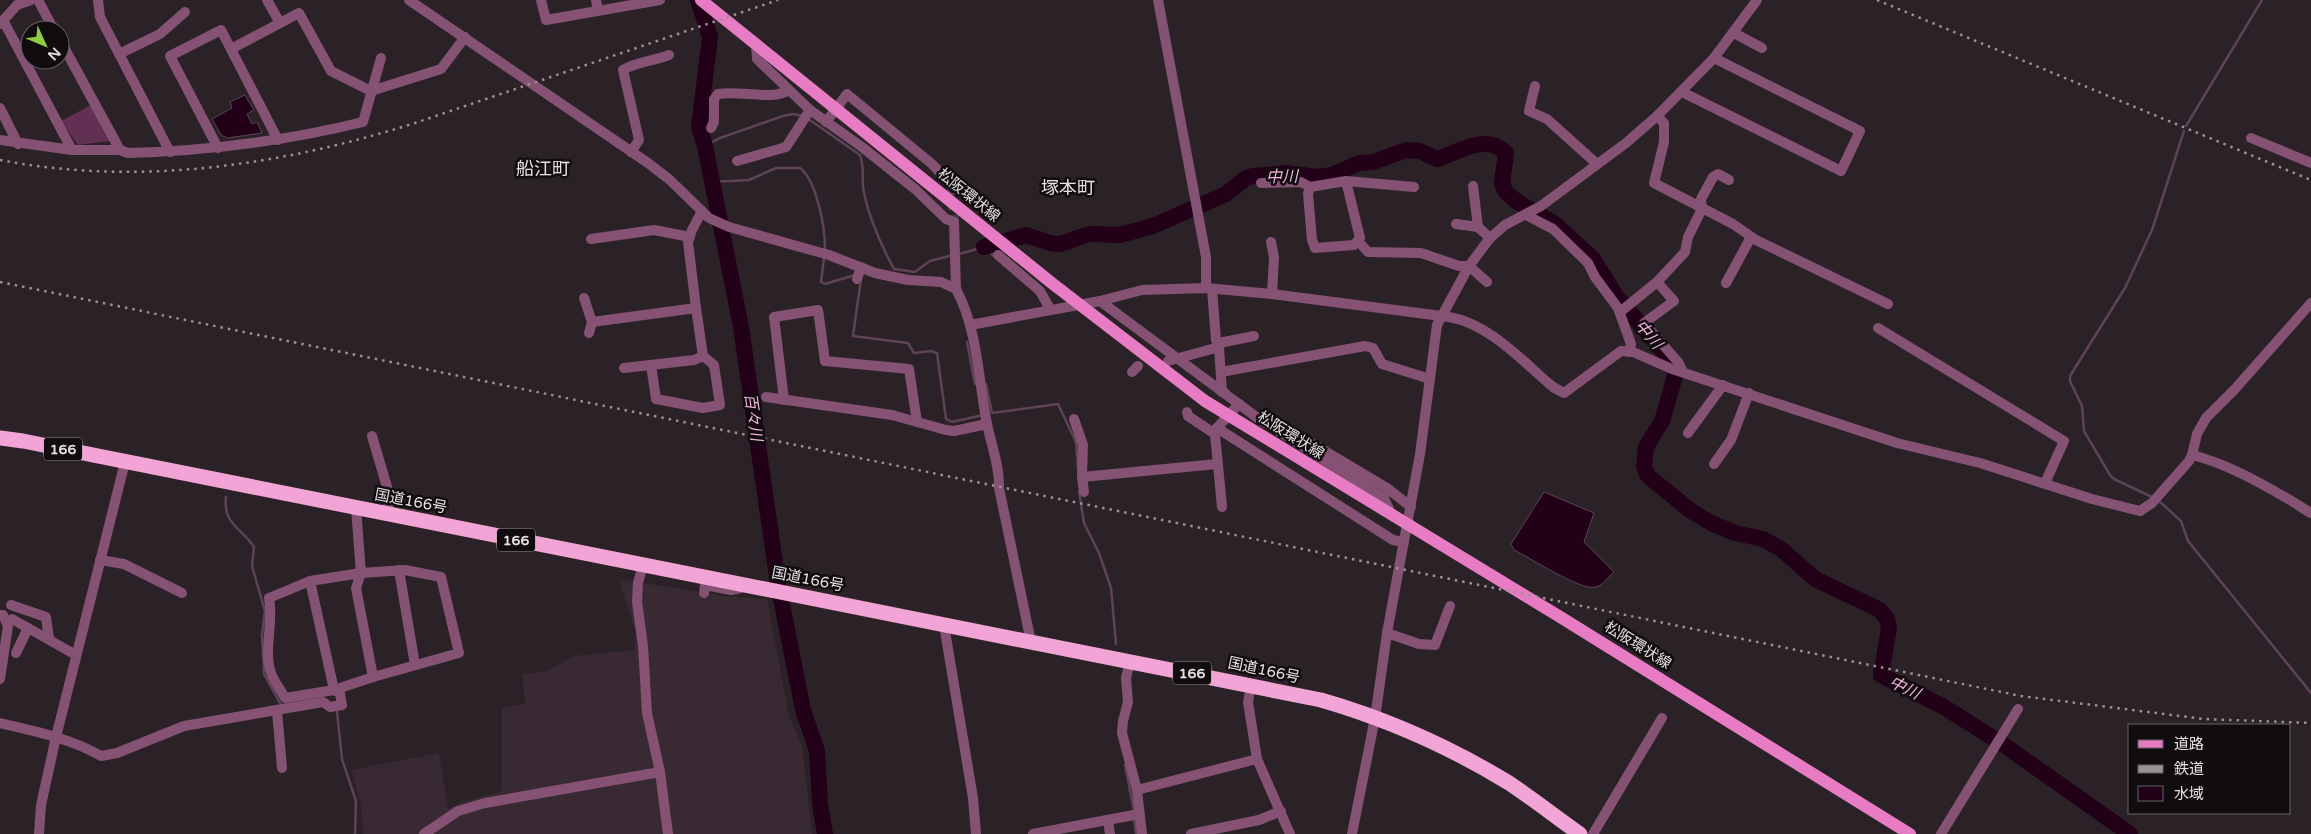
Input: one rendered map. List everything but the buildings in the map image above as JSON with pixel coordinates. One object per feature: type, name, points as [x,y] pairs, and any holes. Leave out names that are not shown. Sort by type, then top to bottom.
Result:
[{"type":"highway","name":"国道166号","points":[[0,438],[23,441],[944,625],[1130,660],[1321,700],[1432,740],[1509,784],[1580,834]]},
{"type":"main road","name":"松阪環状線","points":[[701,0],[1088,311],[1205,401],[1557,615],[1910,834]]},
{"type":"street","points":[[31,0],[17,4],[2,22],[72,150]]},
{"type":"street","points":[[38,0],[49,20]]},
{"type":"street","points":[[98,0],[100,17],[170,152]]},
{"type":"street","points":[[267,0],[280,23]]},
{"type":"street","points":[[409,0],[670,180],[712,220],[729,227],[829,254],[859,274],[941,282],[956,289]]},
{"type":"street","points":[[541,0],[546,20],[597,5],[660,0]]},
{"type":"street","points":[[1158,0],[1206,257],[1216,340],[1219,345],[1222,392]]},
{"type":"street","points":[[1352,834],[1375,718],[1387,634],[1411,507],[1437,325],[1441,316],[1469,266],[1490,238],[1505,225],[1541,206],[1598,164],[1657,116],[1714,58],[1757,0]]},
{"type":"street","points":[[119,54],[160,34],[184,12]]},
{"type":"street","points":[[231,49],[299,13],[331,72],[371,91],[441,69],[465,37]]},
{"type":"street","points":[[218,148],[170,56],[220,30],[278,140]]},
{"type":"street","points":[[1734,33],[1762,48]]},
{"type":"street","points":[[756,44],[757,59],[809,112],[826,122],[916,189],[946,219],[954,222],[956,289],[970,325],[986,418],[1031,642]]},
{"type":"street","points":[[631,152],[639,140],[623,70],[630,66],[651,62],[669,55]]},
{"type":"street","points":[[70,58],[120,150]]},
{"type":"street","points":[[0,140],[72,150],[120,150],[128,153],[170,152],[278,140],[363,122],[380,58]]},
{"type":"street","points":[[1682,92],[1840,171],[1860,131],[1714,58]]},
{"type":"street","points":[[1535,86],[1529,111],[1547,119],[1598,164]]},
{"type":"street","points":[[712,128],[714,122],[714,99],[718,94],[736,91],[781,96],[789,90]]},
{"type":"street","points":[[826,122],[847,94],[932,164],[952,185]]},
{"type":"street","points":[[0,108],[18,144]]},
{"type":"street","points":[[737,161],[786,147],[809,112]]},
{"type":"street","points":[[1657,116],[1664,124],[1664,142],[1654,184],[1733,224],[1751,237],[1888,304]]},
{"type":"street","points":[[2251,138],[2311,163]]},
{"type":"street","points":[[1620,312],[1656,282],[1685,252],[1688,237],[1702,209],[1701,199],[1713,178],[1718,174],[1729,180]]},
{"type":"street","points":[[1261,183],[1301,182],[1310,187],[1346,181],[1414,187]]},
{"type":"street","points":[[1310,187],[1308,194],[1312,240],[1315,248],[1354,245],[1360,238],[1346,181]]},
{"type":"street","points":[[1473,186],[1478,227]]},
{"type":"street","points":[[651,365],[656,399],[703,408],[720,405],[714,365],[703,356],[688,242],[702,211]]},
{"type":"street","points":[[1527,214],[1553,229],[1588,263],[1620,312],[1631,344],[1629,352]]},
{"type":"street","points":[[1456,224],[1478,227],[1490,238]]},
{"type":"street","points":[[591,239],[654,230],[690,237]]},
{"type":"street","points":[[1726,283],[1751,237]]},
{"type":"street","points":[[1358,241],[1368,252],[1420,253],[1459,266],[1469,266],[1487,282]]},
{"type":"street","points":[[1271,242],[1274,256],[1272,294]]},
{"type":"street","points":[[998,254],[1040,291],[1050,309]]},
{"type":"street","points":[[1656,282],[1674,301],[1644,323],[1678,362],[1679,371]]},
{"type":"street","points":[[970,325],[1100,301],[1142,290],[1209,288],[1272,294],[1464,319],[1486,331],[1552,387],[1564,393],[1622,351],[1629,352],[1679,371],[1898,443],[2045,483],[2092,499],[2140,510],[2155,499],[2192,455],[2197,434],[2206,418],[2235,389],[2311,303]]},
{"type":"street","points":[[584,298],[591,327],[696,308]]},
{"type":"street","points":[[1100,301],[1172,360],[1222,392],[1387,488],[1411,507]]},
{"type":"street","points":[[784,400],[774,317],[818,310],[825,361],[909,369],[916,422]]},
{"type":"street","points":[[1878,328],[2064,441],[2045,483]]},
{"type":"street","points":[[1172,360],[1254,336]]},
{"type":"street","points":[[1221,372],[1365,346],[1373,348],[1382,364],[1430,379]]},
{"type":"street","points":[[624,368],[694,360],[703,356]]},
{"type":"street","points":[[1688,433],[1723,385]]},
{"type":"street","points":[[1222,392],[1259,419],[1384,498],[1392,516]]},
{"type":"street","points":[[1714,464],[1731,440],[1749,393]]},
{"type":"street","points":[[766,397],[892,415],[954,431],[986,418]]},
{"type":"street","points":[[1222,507],[1217,464],[1216,431],[1239,404]]},
{"type":"street","points":[[1187,412],[1188,416],[1216,431],[1393,540],[1404,542]]},
{"type":"street","points":[[1074,419],[1082,445],[1084,492]]},
{"type":"street","points":[[372,436],[387,487],[389,514]]},
{"type":"street","points":[[2192,455],[2231,470],[2311,513]]},
{"type":"street","points":[[39,834],[41,805],[56,737],[125,462]]},
{"type":"street","points":[[1082,477],[1217,464]]},
{"type":"street","points":[[356,508],[361,573],[356,588],[373,677]]},
{"type":"street","points":[[100,560],[124,564],[182,593]]},
{"type":"street","points":[[644,565],[638,584],[637,602],[643,646],[647,713],[660,772],[668,834]]},
{"type":"street","points":[[399,570],[415,665]]},
{"type":"street","points":[[399,570],[441,577],[459,653],[334,690],[285,698],[271,673],[268,645],[272,613],[269,598],[310,581],[361,573],[399,570]]},
{"type":"street","points":[[310,581],[334,690]]},
{"type":"street","points":[[704,593],[705,585],[730,590],[753,586]]},
{"type":"street","points":[[10,605],[46,617],[48,639]]},
{"type":"street","points":[[1387,634],[1419,644],[1434,645],[1450,606]]},
{"type":"street","points":[[0,615],[4,616],[8,626],[0,679]]},
{"type":"street","points":[[12,619],[76,655]]},
{"type":"street","points":[[944,625],[973,798],[976,834]]},
{"type":"street","points":[[16,653],[28,628]]},
{"type":"street","points":[[1130,660],[1126,678],[1128,702],[1122,733],[1137,790],[1135,815],[1142,834]]},
{"type":"street","points":[[1250,685],[1248,702],[1258,760],[1282,811],[1290,834]]},
{"type":"street","points":[[0,723],[56,737],[85,747],[101,756],[117,753],[184,726],[323,702],[330,707],[342,705],[340,693],[334,690]]},
{"type":"street","points":[[1941,834],[2018,709]]},
{"type":"street","points":[[277,711],[282,768]]},
{"type":"street","points":[[1593,834],[1662,718]]},
{"type":"street","points":[[1137,790],[1258,760]]},
{"type":"street","points":[[424,834],[458,811],[485,802],[660,772]]},
{"type":"street","points":[[1191,834],[1259,820],[1282,811]]},
{"type":"street","points":[[1033,834],[1135,815]]},
{"type":"street","points":[[1108,820],[1110,834]]},
{"type":"shaded area","points":[[91,105],[110,141],[78,145],[61,121]]},
{"type":"shaded area","points":[[619,579],[723,596],[767,599],[789,716],[802,746],[812,834],[363,834],[361,804],[351,770],[439,753],[448,809],[463,802],[502,791],[502,708],[525,703],[522,675],[547,671],[573,656],[635,650],[636,634]]},
{"type":"water","points":[[245,95],[254,110],[247,114],[252,124],[257,122],[262,133],[227,138],[221,135],[212,119],[232,108],[230,102]]},
{"type":"water","points":[[1544,492],[1594,513],[1584,542],[1614,572],[1599,586],[1589,587],[1579,584],[1514,550],[1511,544]]},
{"type":"waterway","name":"百々川","points":[[698,0],[710,37],[699,127],[705,146],[741,327],[778,584],[803,710],[817,751],[820,804],[825,834]]},
{"type":"waterway","points":[[2186,126],[2262,0]]},
{"type":"waterway","points":[[705,146],[720,138],[783,116],[793,114],[803,116]]},
{"type":"waterway","points":[[807,118],[860,155],[866,203],[880,242],[894,269],[915,272],[930,261],[953,255]]},
{"type":"waterway","points":[[2152,497],[2114,479],[2110,475],[2084,431],[2082,406],[2070,381],[2070,376],[2125,288],[2152,230],[2184,131]]},
{"type":"waterway","name":"中川","points":[[984,247],[1026,235],[1050,243],[1060,244],[1089,234],[1120,235],[1153,226],[1226,194],[1246,178],[1253,176],[1286,173],[1317,177],[1332,175],[1359,163],[1373,162],[1406,150],[1420,151],[1437,159],[1481,144],[1490,144],[1498,147],[1506,153],[1502,183],[1505,191],[1516,201],[1555,224],[1593,259],[1616,296],[1675,365],[1675,376],[1662,421],[1646,447],[1644,467],[1648,476],[1691,511],[1711,523],[1735,533],[1763,539],[1781,549],[1815,579],[1880,610],[1887,619],[1889,628],[1881,675],[1944,707],[2004,745],[2130,834]]},
{"type":"waterway","points":[[712,182],[749,180],[776,168],[800,168],[811,183],[819,205],[825,248]]},
{"type":"waterway","points":[[959,254],[984,247],[994,256]]},
{"type":"waterway","points":[[824,258],[821,282],[825,284],[855,275]]},
{"type":"waterway","points":[[861,279],[853,336],[908,343],[914,353],[931,351],[937,353],[946,419],[952,422],[983,415]]},
{"type":"waterway","points":[[967,342],[975,384]]},
{"type":"waterway","points":[[986,384],[992,413],[1058,404],[1076,442],[1078,469]]},
{"type":"waterway","points":[[1079,492],[1084,523],[1099,553],[1111,588],[1116,644]]},
{"type":"waterway","points":[[226,497],[227,514],[230,520],[254,547],[252,566],[265,611],[262,635],[264,674],[281,705],[283,705]]},
{"type":"waterway","points":[[2159,501],[2181,521],[2188,541],[2311,693]]},
{"type":"waterway","points":[[337,712],[342,759],[356,801],[355,834]]},
{"type":"waterway","points":[[1125,765],[1134,811]]},
{"type":"waterway","points":[[1134,817],[1136,834]]},
{"type":"tunnel","points":[[952,185],[954,222]]},
{"type":"railway","points":[[0,160],[53,168],[106,172],[158,171],[264,160],[316,150],[418,122],[778,0]]},
{"type":"railway","points":[[1877,0],[2311,180]]},
{"type":"railway","points":[[0,282],[2021,696],[2204,719],[2311,723]]},
{"type":"district","name":"船江町","points":[[543,169]]},
{"type":"district","name":"塚本町","points":[[1068,188]]}]
